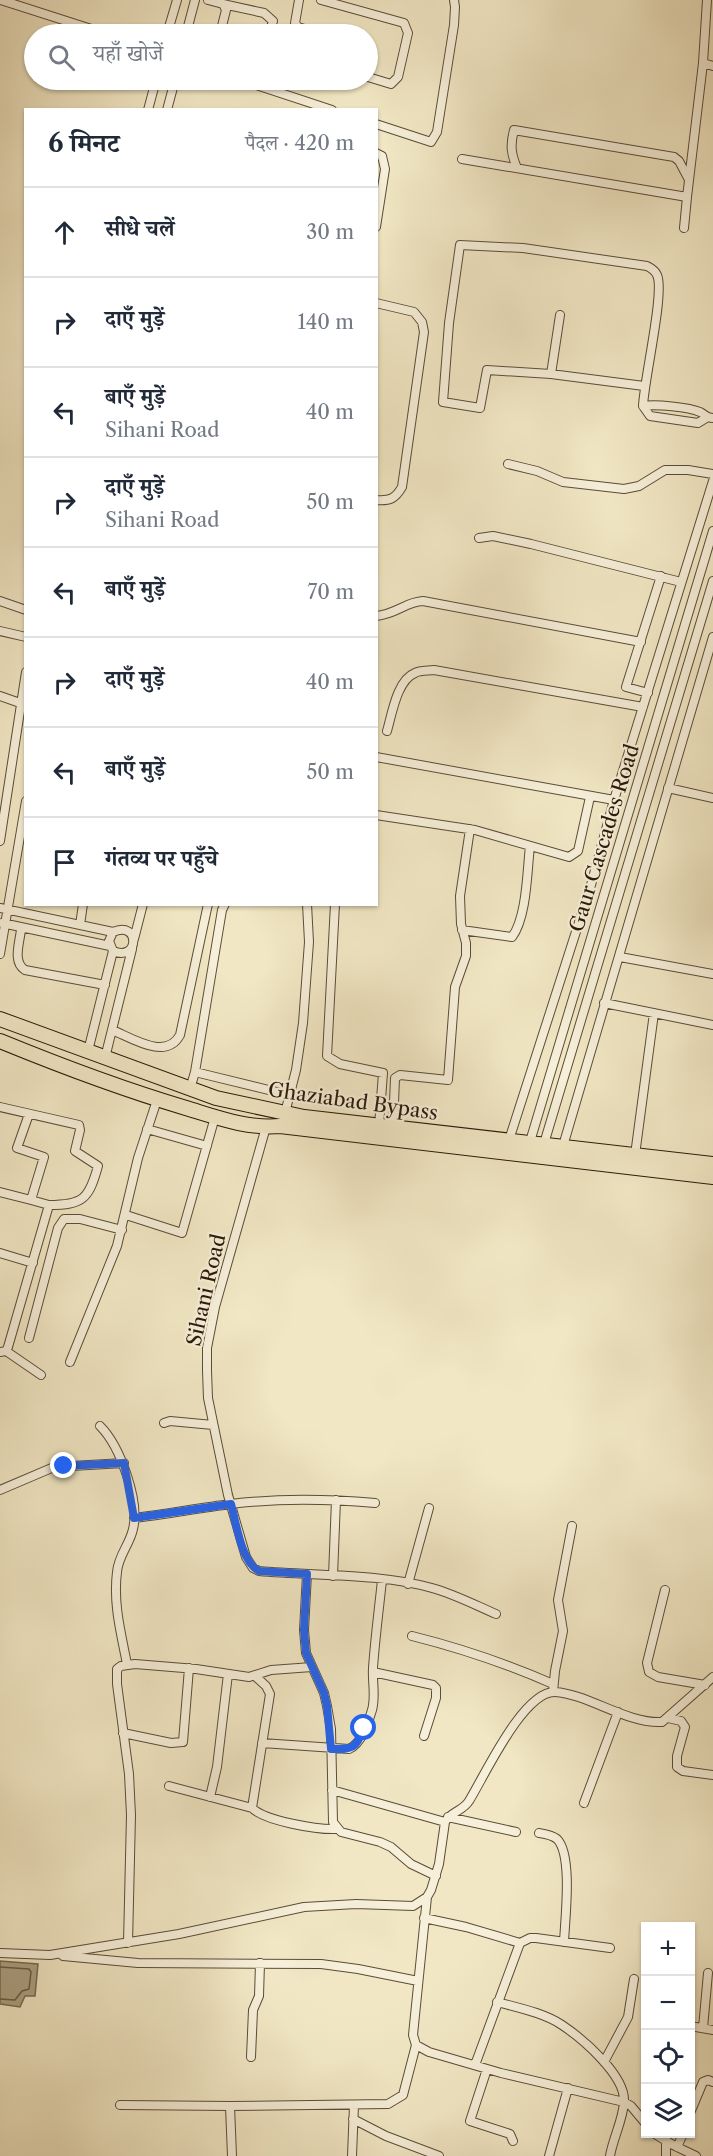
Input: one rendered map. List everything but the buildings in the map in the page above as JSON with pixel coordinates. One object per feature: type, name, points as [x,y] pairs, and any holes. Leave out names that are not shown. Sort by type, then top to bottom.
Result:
[{"type":"highway","name":"Ghaziabad Bypass","points":[[0,1019],[216,1098],[285,1113],[509,1140],[535,1149],[562,1146],[713,1164]]},
{"type":"highway","name":"Ghaziabad Bypass","points":[[0,1041],[90,1077],[215,1118],[266,1127],[280,1126],[535,1149],[713,1177]]},
{"type":"street","points":[[1,0],[76,24]]},
{"type":"street","points":[[170,24],[177,0]]},
{"type":"street","points":[[189,24],[195,0]]},
{"type":"street","points":[[208,0],[264,13],[273,21],[272,24]]},
{"type":"street","points":[[296,24],[299,0]]},
{"type":"street","points":[[321,0],[404,23],[408,33],[398,77],[391,84],[378,80]]},
{"type":"street","points":[[378,125],[431,142],[437,132],[454,25],[454,0]]},
{"type":"street","points":[[684,228],[703,63],[707,0]]},
{"type":"street","points":[[222,24],[226,10],[223,4]]},
{"type":"street","points":[[703,63],[713,66]]},
{"type":"street","points":[[149,108],[153,90]]},
{"type":"street","points":[[168,108],[172,90]]},
{"type":"street","points":[[277,90],[326,108]]},
{"type":"street","points":[[517,168],[511,153],[514,130],[674,157],[679,161],[688,178]]},
{"type":"street","points":[[378,154],[382,156],[386,169],[378,215]]},
{"type":"street","points":[[462,159],[687,197]]},
{"type":"street","points":[[644,386],[551,374],[487,370],[480,408],[443,402],[460,245],[523,248],[647,266],[654,270],[658,276],[659,293],[644,386],[643,406],[655,404],[700,412],[710,418]]},
{"type":"street","points":[[378,303],[414,312],[422,322],[424,332],[402,487],[391,500],[378,500]]},
{"type":"street","points":[[551,374],[560,315]]},
{"type":"street","points":[[508,464],[537,471],[563,482],[624,489],[639,486],[665,470],[688,470],[713,474]]},
{"type":"street","points":[[509,1140],[591,885],[614,800],[713,481]]},
{"type":"street","name":"Gaur Cascades Road","points":[[535,1149],[606,889],[713,531]]},
{"type":"street","points":[[480,538],[493,536],[531,544],[681,582]]},
{"type":"street","points":[[648,693],[626,687],[661,576]]},
{"type":"street","name":"Gaur Cascades Road","points":[[535,1149],[619,895],[713,581]]},
{"type":"street","points":[[0,601],[24,609]]},
{"type":"street","points":[[378,616],[390,615],[407,604],[423,601],[641,642]]},
{"type":"street","points":[[0,631],[24,637]]},
{"type":"street","points":[[562,1146],[604,1002],[620,957],[712,639],[696,635]]},
{"type":"street","points":[[663,641],[678,645]]},
{"type":"street","points":[[387,731],[398,692],[407,680],[415,673],[434,670],[643,707]]},
{"type":"street","points":[[0,841],[24,682]]},
{"type":"street","points":[[0,696],[20,703]]},
{"type":"street","points":[[378,757],[614,800]]},
{"type":"street","points":[[668,788],[713,798]]},
{"type":"street","points":[[378,815],[470,829],[570,857],[578,852],[590,796]]},
{"type":"street","points":[[0,954],[4,909],[24,811]]},
{"type":"street","points":[[335,906],[327,1056],[340,1064],[398,1076],[448,1080],[456,987],[466,956],[460,896],[470,829]]},
{"type":"street","points":[[462,930],[512,937],[517,931],[522,912],[530,846]]},
{"type":"street","points":[[591,885],[606,889]]},
{"type":"street","points":[[619,895],[635,900]]},
{"type":"street","points":[[80,925],[83,906]]},
{"type":"street","points":[[105,1058],[142,906]]},
{"type":"street","points":[[112,1030],[157,1048],[167,1048],[176,1042],[180,1035],[208,906]]},
{"type":"street","points":[[190,1089],[195,1072],[224,906]]},
{"type":"street","points":[[285,1113],[296,1070],[303,1023],[309,942],[307,906]]},
{"type":"street","points":[[3,924],[112,948],[120,954],[126,953],[133,944],[132,934],[126,930],[119,929],[113,932],[27,909],[4,909]]},
{"type":"street","points":[[21,929],[17,961],[19,967],[105,985]]},
{"type":"street","points":[[88,1051],[105,985],[112,948],[109,941],[113,932]]},
{"type":"street","points":[[620,957],[713,974]]},
{"type":"street","points":[[604,1002],[713,1025]]},
{"type":"street","points":[[635,1155],[654,1013]]},
{"type":"street","points":[[195,1072],[289,1095]]},
{"type":"street","points":[[383,1073],[386,1126]]},
{"type":"street","points":[[386,1126],[395,1078],[398,1076]]},
{"type":"street","points":[[70,1362],[122,1230],[138,1158],[157,1100]]},
{"type":"street","points":[[0,1107],[79,1125],[75,1151],[98,1166],[90,1191],[74,1204],[49,1205],[0,1192]]},
{"type":"street","points":[[29,1114],[17,1148],[44,1157],[31,1200]]},
{"type":"street","points":[[126,1215],[182,1233],[215,1118]]},
{"type":"street","name":"Sihani Road","points":[[266,1127],[215,1307],[207,1348],[208,1398],[213,1425],[246,1557],[253,1568],[259,1571],[408,1584],[442,1592],[496,1614]]},
{"type":"street","points":[[147,1129],[207,1146]]},
{"type":"street","points":[[41,1375],[3,1351],[33,1263],[49,1205]]},
{"type":"street","points":[[29,1338],[58,1228],[64,1218],[80,1219],[122,1230]]},
{"type":"street","points":[[0,1253],[33,1263]]},
{"type":"street","points":[[164,1423],[170,1421],[213,1425]]},
{"type":"street","points":[[100,1426],[108,1435],[124,1463],[134,1518],[133,1531],[119,1561],[116,1586],[116,1610],[127,1664]]},
{"type":"street","points":[[0,1490],[54,1467],[124,1463]]},
{"type":"street","points":[[134,1518],[231,1504],[291,1500],[375,1503]]},
{"type":"street","points":[[333,1576],[336,1500]]},
{"type":"street","points":[[408,1584],[429,1508]]},
{"type":"street","points":[[50,1955],[179,1934],[304,1907],[356,1904],[413,1906],[426,1897],[436,1876],[446,1819],[468,1803],[490,1761],[526,1710],[554,1688],[563,1631],[558,1600],[572,1526]]},
{"type":"street","points":[[307,1574],[304,1630],[306,1653],[324,1693],[327,1706],[331,1749],[332,1818],[337,1829]]},
{"type":"street","points":[[262,1743],[349,1749],[358,1742],[373,1704],[373,1672],[382,1580]]},
{"type":"street","points":[[665,1590],[647,1668],[651,1675],[705,1685]]},
{"type":"street","points":[[412,1636],[459,1647],[501,1661],[566,1694],[655,1723],[668,1718],[713,1677]]},
{"type":"street","points":[[128,1943],[131,1815],[129,1774],[117,1669],[127,1664],[189,1668],[249,1677],[271,1670],[312,1667]]},
{"type":"street","points":[[123,1732],[171,1743],[183,1742],[189,1668]]},
{"type":"street","points":[[373,1672],[433,1684],[436,1688],[436,1698],[424,1736]]},
{"type":"street","points":[[210,1797],[217,1767],[228,1674]]},
{"type":"street","points":[[252,1808],[270,1694],[266,1686],[255,1676]]},
{"type":"street","points":[[584,1803],[618,1712]]},
{"type":"street","points":[[668,1718],[681,1721],[685,1727],[677,1756],[677,1767],[684,1771],[713,1775]]},
{"type":"street","points":[[170,1786],[252,1808],[266,1816],[315,1828],[337,1829],[380,1842],[391,1847],[419,1869],[436,1876]]},
{"type":"street","points":[[332,1790],[446,1819],[516,1833]]},
{"type":"street","points":[[539,1833],[553,1836],[558,1840],[563,1851],[566,1892],[564,1942]]},
{"type":"street","points":[[120,2104],[354,2105],[388,2104],[400,2098],[405,2090],[416,2045],[413,2035],[426,1897]]},
{"type":"street","points":[[424,1918],[520,1943],[530,1938],[610,1948]]},
{"type":"street","points":[[474,2065],[520,1943]]},
{"type":"street","points":[[0,1953],[138,1963],[260,1963],[339,1966],[418,1981]]},
{"type":"street","points":[[251,2057],[253,2010],[259,1996],[260,1963]]},
{"type":"street","points":[[703,2028],[708,1973]]},
{"type":"street","points":[[604,2062],[628,2017],[634,1979]]},
{"type":"street","points":[[497,2002],[526,2010],[562,2025],[604,2062],[618,2079],[624,2102],[610,2156]]},
{"type":"street","points":[[695,2027],[713,2030]]},
{"type":"street","points":[[416,2045],[429,2052],[487,2069],[624,2102],[631,2106],[641,2119]]},
{"type":"street","points":[[487,2069],[470,2121],[510,2134],[513,2141]]},
{"type":"street","points":[[695,2101],[703,2082],[708,2080],[713,2082]]},
{"type":"street","points":[[549,2156],[568,2088]]},
{"type":"street","points":[[352,2156],[354,2105]]},
{"type":"street","points":[[230,2106],[232,2156]]},
{"type":"street","points":[[353,2119],[386,2136],[439,2156]]},
{"type":"street","points":[[662,2138],[696,2156]]},
{"type":"street","points":[[677,2147],[681,2138]]},
{"type":"street","points":[[666,2141],[666,2156]]},
{"type":"water","points":[[0,1961],[38,1964],[35,1996],[25,1996],[20,2007],[0,2004]]},
{"type":"route","points":[[64,1466],[124,1463],[134,1518],[231,1504],[246,1557],[253,1568],[259,1571],[307,1574],[304,1630],[306,1653],[324,1693],[331,1729],[331,1749],[354,1747],[364,1728]]}]
